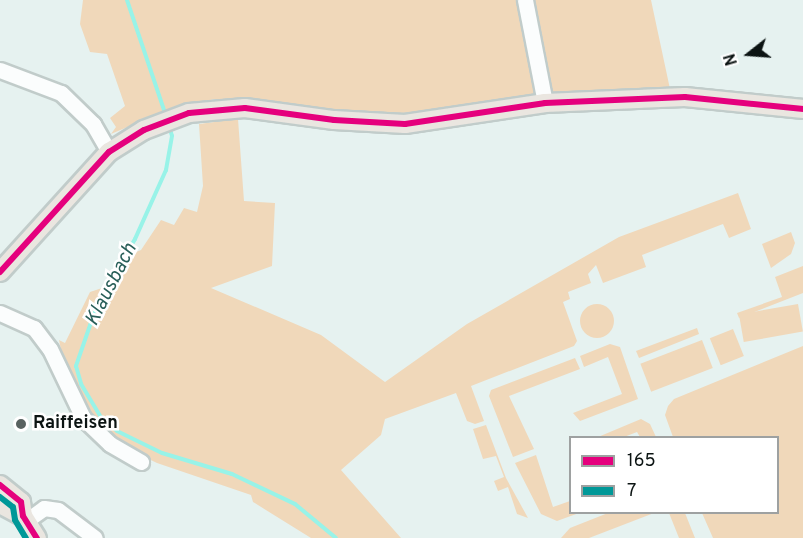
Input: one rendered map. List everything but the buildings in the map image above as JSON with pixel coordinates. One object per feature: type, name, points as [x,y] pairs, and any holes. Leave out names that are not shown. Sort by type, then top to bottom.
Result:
[{"type":"main road","points":[[0,272],[109,152],[144,130],[189,113],[245,108],[334,120],[405,123],[545,103],[685,97],[803,109]]},
{"type":"main road","points":[[0,485],[21,502],[25,518],[37,538]]},
{"type":"main road","points":[[0,504],[25,518]]},
{"type":"street","points":[[525,0],[545,103]]},
{"type":"street","points":[[0,70],[62,93],[93,124],[109,152]]},
{"type":"street","points":[[0,313],[34,328],[50,349],[83,418],[110,444],[141,462]]},
{"type":"street","points":[[25,518],[44,508],[58,510],[95,538]]},
{"type":"shaded area","points":[[83,0],[651,0],[670,89],[543,95],[422,112],[381,114],[215,99],[172,108],[111,134],[116,127],[110,118],[125,106],[107,54],[90,52],[80,24]]},
{"type":"shaded area","points":[[238,119],[244,201],[275,203],[272,266],[211,288],[321,335],[385,382],[467,324],[619,237],[738,193],[751,229],[729,238],[723,224],[642,255],[646,267],[603,283],[596,265],[588,274],[591,283],[568,292],[570,299],[563,302],[577,341],[574,346],[471,386],[484,421],[475,424],[467,421],[456,393],[385,419],[381,435],[341,470],[401,538],[311,538],[253,502],[251,495],[157,463],[120,445],[87,416],[65,370],[59,340],[65,343],[90,292],[105,287],[131,254],[141,250],[161,220],[174,225],[184,208],[197,212],[203,186],[199,124]]},
{"type":"shaded area","points":[[791,232],[795,243],[791,254],[771,268],[762,244]]},
{"type":"shaded area","points":[[803,266],[803,293],[739,318],[737,313],[782,297],[775,277]]},
{"type":"shaded area","points":[[597,304],[609,309],[614,321],[609,333],[597,338],[585,333],[580,321],[585,309]]},
{"type":"shaded area","points":[[798,304],[803,332],[744,342],[739,314]]},
{"type":"shaded area","points":[[697,328],[699,334],[639,358],[636,351]]},
{"type":"shaded area","points":[[733,329],[744,356],[721,365],[710,338]]},
{"type":"shaded area","points":[[702,340],[713,368],[651,392],[640,364]]},
{"type":"shaded area","points":[[610,344],[620,347],[638,399],[580,421],[573,413],[622,394],[608,357],[584,367],[580,356]]},
{"type":"shaded area","points":[[803,346],[803,538],[713,538],[702,514],[779,514],[779,436],[673,436],[665,415],[674,399]]},
{"type":"shaded area","points":[[575,358],[580,369],[509,396],[534,449],[513,457],[489,396],[491,390]]},
{"type":"shaded area","points":[[641,419],[650,424],[656,436],[639,436],[637,432],[627,436],[600,436]]},
{"type":"shaded area","points":[[486,425],[506,478],[528,518],[517,514],[508,487],[498,491],[494,481],[504,477],[496,456],[483,459],[473,429]]},
{"type":"shaded area","points":[[536,455],[553,507],[569,501],[569,514],[576,514],[557,521],[541,514],[515,463]]},
{"type":"shaded area","points":[[605,514],[651,514],[589,538],[561,538],[570,528]]},
{"type":"shaded area","points":[[669,514],[685,514],[695,538],[679,538]]},
{"type":"waterway","name":"Klausbach","points":[[127,0],[166,116]]},
{"type":"waterway","name":"Klausbach","points":[[169,126],[172,136],[166,170],[135,239],[97,305],[76,366],[81,384],[101,417],[117,431],[162,453],[232,474],[295,504],[336,538]]},
{"type":"transit line","name":"165","points":[[0,272],[109,152],[144,130],[189,113],[245,108],[334,120],[405,124],[545,103],[685,97],[803,109]]},
{"type":"transit line","name":"165","points":[[0,485],[21,502],[23,516],[37,538]]},
{"type":"transit line","name":"7","points":[[0,497],[13,507],[15,520],[26,538]]},
{"type":"place","name":"Raiffeisen","points":[[21,424]]}]
